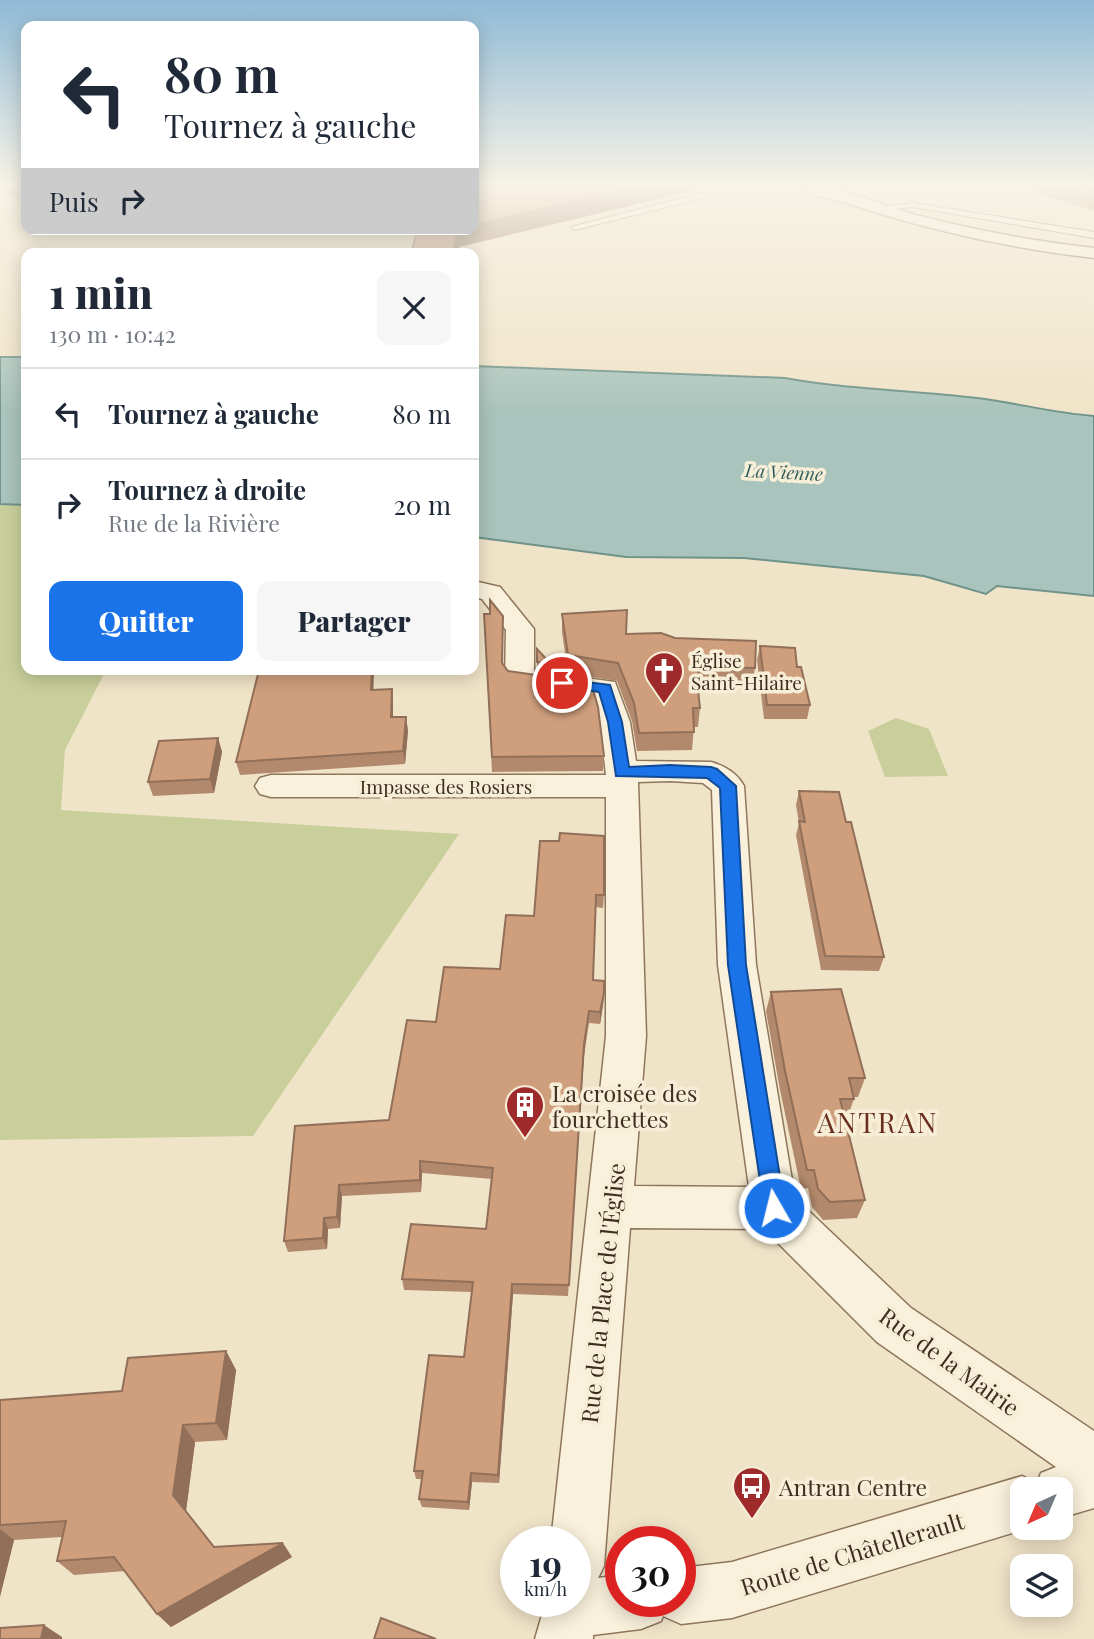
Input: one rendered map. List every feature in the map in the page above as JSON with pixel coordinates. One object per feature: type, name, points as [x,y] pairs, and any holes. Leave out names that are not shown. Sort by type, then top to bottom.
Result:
[{"type":"street","name":"Rue de la Place de l'Église","points":[[479,590],[491,593],[520,629],[520,678],[605,688],[615,722],[622,779],[626,1036],[579,1526]]},
{"type":"street","points":[[611,1207],[774,1208],[737,965],[728,786],[711,773],[670,770],[622,779]]},
{"type":"street","name":"Impasse des Rosiers","points":[[271,786],[622,779]]},
{"type":"street","name":"Rue de la Mairie","points":[[774,1208],[894,1325],[1094,1462]]},
{"type":"street","points":[[1073,1488],[1094,1482]]},
{"type":"street","name":"Route de Châtellerault","points":[[696,1594],[732,1590],[1010,1507]]},
{"type":"green space","points":[[0,504],[21,505],[21,675],[103,675],[65,750],[61,810],[459,834],[253,1136],[0,1140]]},
{"type":"green space","points":[[896,718],[929,729],[948,776],[885,777],[868,731]]},
{"type":"water","points":[[0,357],[21,357],[21,505],[0,504]]},
{"type":"water","name":"La Vienne","points":[[479,366],[785,378],[977,398],[1094,416],[1094,596],[997,586],[986,594],[924,576],[744,558],[626,557],[479,538]]},
{"type":"building","points":[[490,600],[503,616],[502,663],[508,671],[591,683],[598,707],[604,756],[492,757],[484,614],[490,614]]},
{"type":"building","points":[[627,610],[626,634],[661,633],[675,638],[756,641],[755,668],[698,667],[700,708],[693,708],[694,732],[639,733],[634,703],[618,663],[568,655],[562,614]]},
{"type":"building","points":[[760,646],[795,648],[797,667],[801,667],[810,705],[767,705]]},
{"type":"building","points":[[537,649],[551,664],[537,662]]},
{"type":"building","points":[[258,675],[372,675],[371,690],[392,689],[391,717],[406,717],[403,751],[236,762]]},
{"type":"building","points":[[218,738],[210,779],[148,782],[159,741]]},
{"type":"building","points":[[799,791],[839,792],[846,822],[851,822],[884,957],[825,956],[799,821],[805,822]]},
{"type":"building","points":[[560,833],[604,836],[604,895],[596,895],[593,980],[604,981],[604,993],[600,1012],[589,1011],[584,1044],[569,1285],[512,1284],[498,1475],[471,1473],[468,1502],[419,1499],[423,1471],[414,1471],[429,1355],[464,1357],[473,1282],[402,1279],[411,1224],[486,1229],[493,1168],[420,1161],[420,1180],[339,1185],[337,1217],[324,1218],[323,1238],[284,1241],[295,1126],[389,1120],[407,1020],[436,1022],[444,967],[500,969],[506,915],[534,916],[540,841],[559,841]]},
{"type":"building","points":[[841,989],[865,1078],[849,1078],[854,1099],[840,1099],[865,1200],[830,1202],[818,1189],[814,1170],[807,1170],[771,992]]},
{"type":"building","points":[[226,1351],[216,1423],[183,1425],[173,1495],[214,1547],[283,1543],[157,1614],[114,1557],[57,1561],[66,1521],[0,1525],[0,1400],[122,1391],[128,1358]]},
{"type":"building","points":[[381,1618],[436,1639],[374,1639]]},
{"type":"building","points":[[44,1625],[41,1639],[0,1639],[0,1628]]},
{"type":"place","name":"Église Saint-Hilaire","points":[[664,705]]},
{"type":"place","name":"La croisée des fourchettes","points":[[525,1139]]},
{"type":"place","name":"Antran Centre","points":[[752,1520]]},
{"type":"district","name":"ANTRAN","points":[[878,1121]]},
{"type":"route","points":[[562,683],[605,688],[615,722],[622,772],[670,770],[711,773],[728,786],[737,965],[774,1208]]}]
